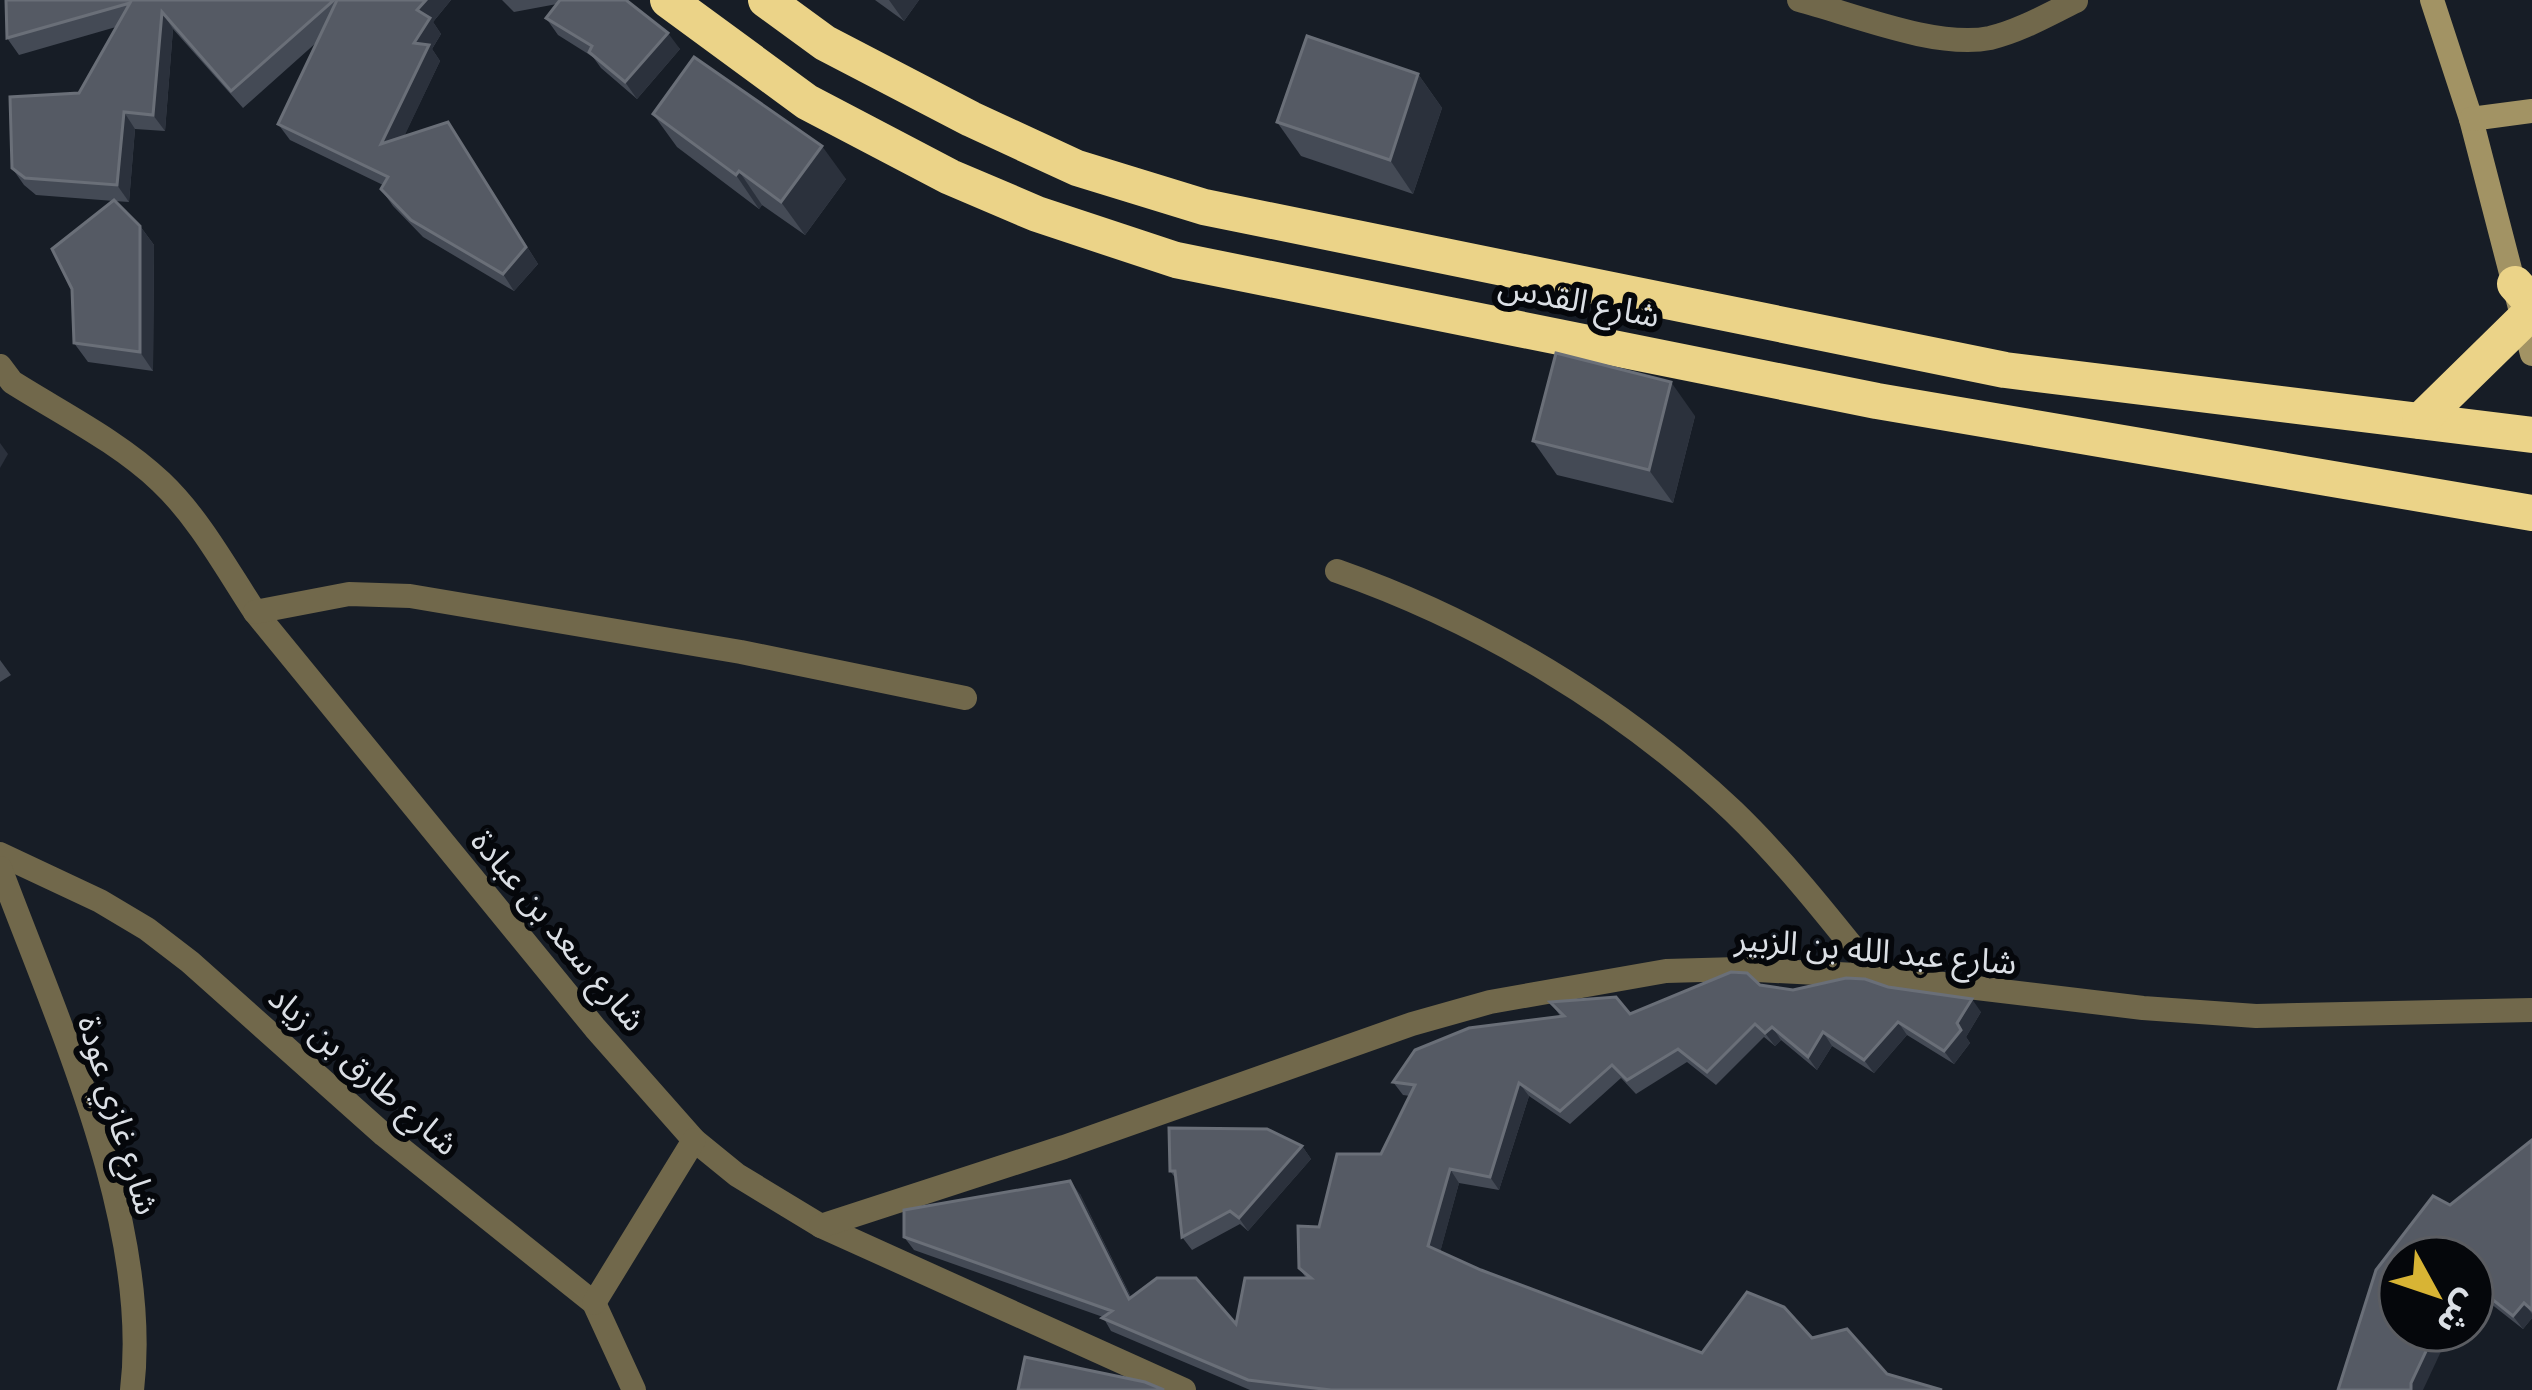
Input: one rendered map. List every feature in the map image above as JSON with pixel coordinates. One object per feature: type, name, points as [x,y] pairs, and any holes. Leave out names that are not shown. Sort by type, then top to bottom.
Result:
[{"type":"highway","name":"شارع القدس","points":[[668,0],[807,102],[950,177],[1037,214],[1175,260],[1877,401],[2532,512]]},
{"type":"highway","name":"شارع القدس","points":[[766,0],[825,43],[971,119],[1077,168],[1204,207],[2005,370],[2532,434]]},
{"type":"highway","points":[[2420,421],[2525,315]]},
{"type":"street","points":[[1799,0],[1958,40],[2012,32],[2076,2]]},
{"type":"street","points":[[2432,0],[2471,119],[2525,315]]},
{"type":"street","points":[[2471,119],[2532,111]]},
{"type":"street","name":"شارع سعد بن عبادة","points":[[0,366],[12,382],[165,485],[255,612],[595,1028],[694,1140],[737,1175],[821,1226],[1184,1390]]},
{"type":"street","points":[[1337,571],[1402,594],[1499,641],[1667,756],[1733,812],[1876,976]]},
{"type":"street","points":[[255,612],[349,594],[428,598],[741,652],[965,698]]},
{"type":"street","name":"شارع طارق بن زياد","points":[[0,854],[147,929],[384,1135],[594,1303],[634,1390]]},
{"type":"street","name":"شارع غازي عودة","points":[[0,868],[105,1163],[125,1251],[135,1328],[132,1390]]},
{"type":"street","name":"شارع عبد الله بن الزبير","points":[[821,1226],[1086,1140],[1412,1024],[1490,1002],[1666,971],[1738,969],[1876,976],[2143,1008],[2256,1016],[2532,1010]]},
{"type":"street","points":[[594,1303],[694,1140]]},
{"type":"building","points":[[6,0],[334,0],[231,91],[162,12],[153,115],[124,112],[117,185],[25,178],[12,168],[10,97],[79,93],[130,3],[7,38]]},
{"type":"building","points":[[337,0],[426,0],[417,10],[430,18],[414,43],[429,45],[381,144],[448,122],[526,247],[503,274],[411,220],[381,189],[388,177],[278,124]]},
{"type":"building","points":[[560,0],[626,0],[668,33],[625,82],[589,52],[592,46],[546,18]]},
{"type":"building","points":[[1307,36],[1418,74],[1390,160],[1277,122]]},
{"type":"building","points":[[694,57],[822,146],[781,202],[653,114]]},
{"type":"building","points":[[114,200],[140,226],[140,352],[74,343],[72,289],[52,249]]},
{"type":"building","points":[[1556,353],[1671,382],[1649,470],[1533,441]]},
{"type":"building","points":[[1731,972],[1747,973],[1760,985],[1793,990],[1846,978],[1972,999],[1957,1023],[1961,1030],[1944,1051],[1898,1022],[1864,1060],[1823,1032],[1808,1057],[1772,1027],[1765,1033],[1755,1024],[1707,1072],[1678,1049],[1627,1080],[1612,1065],[1560,1111],[1519,1083],[1490,1177],[1450,1169],[1428,1246],[1702,1353],[1747,1292],[1784,1307],[1812,1338],[1847,1329],[1887,1374],[1942,1390],[1331,1390],[1248,1380],[1102,1318],[1112,1311],[904,1237],[904,1210],[1070,1181],[1129,1299],[1157,1278],[1196,1278],[1236,1324],[1245,1278],[1311,1278],[1299,1268],[1298,1226],[1319,1227],[1337,1154],[1381,1154],[1415,1085],[1393,1082],[1415,1050],[1469,1028],[1564,1016],[1550,1002],[1616,997],[1630,1014]]},
{"type":"building","points":[[1169,1128],[1267,1129],[1302,1146],[1239,1218],[1230,1211],[1182,1237],[1175,1171],[1170,1171]]},
{"type":"building","points":[[2532,1140],[2532,1310],[2524,1303],[2513,1316],[2496,1302],[2496,1234],[2404,1234],[2433,1196],[2450,1205]]},
{"type":"building","points":[[2376,1270],[2376,1354],[2425,1354],[2411,1390],[2338,1390]]},
{"type":"building","points":[[1025,1357],[1145,1382],[1164,1390],[1018,1390]]}]
